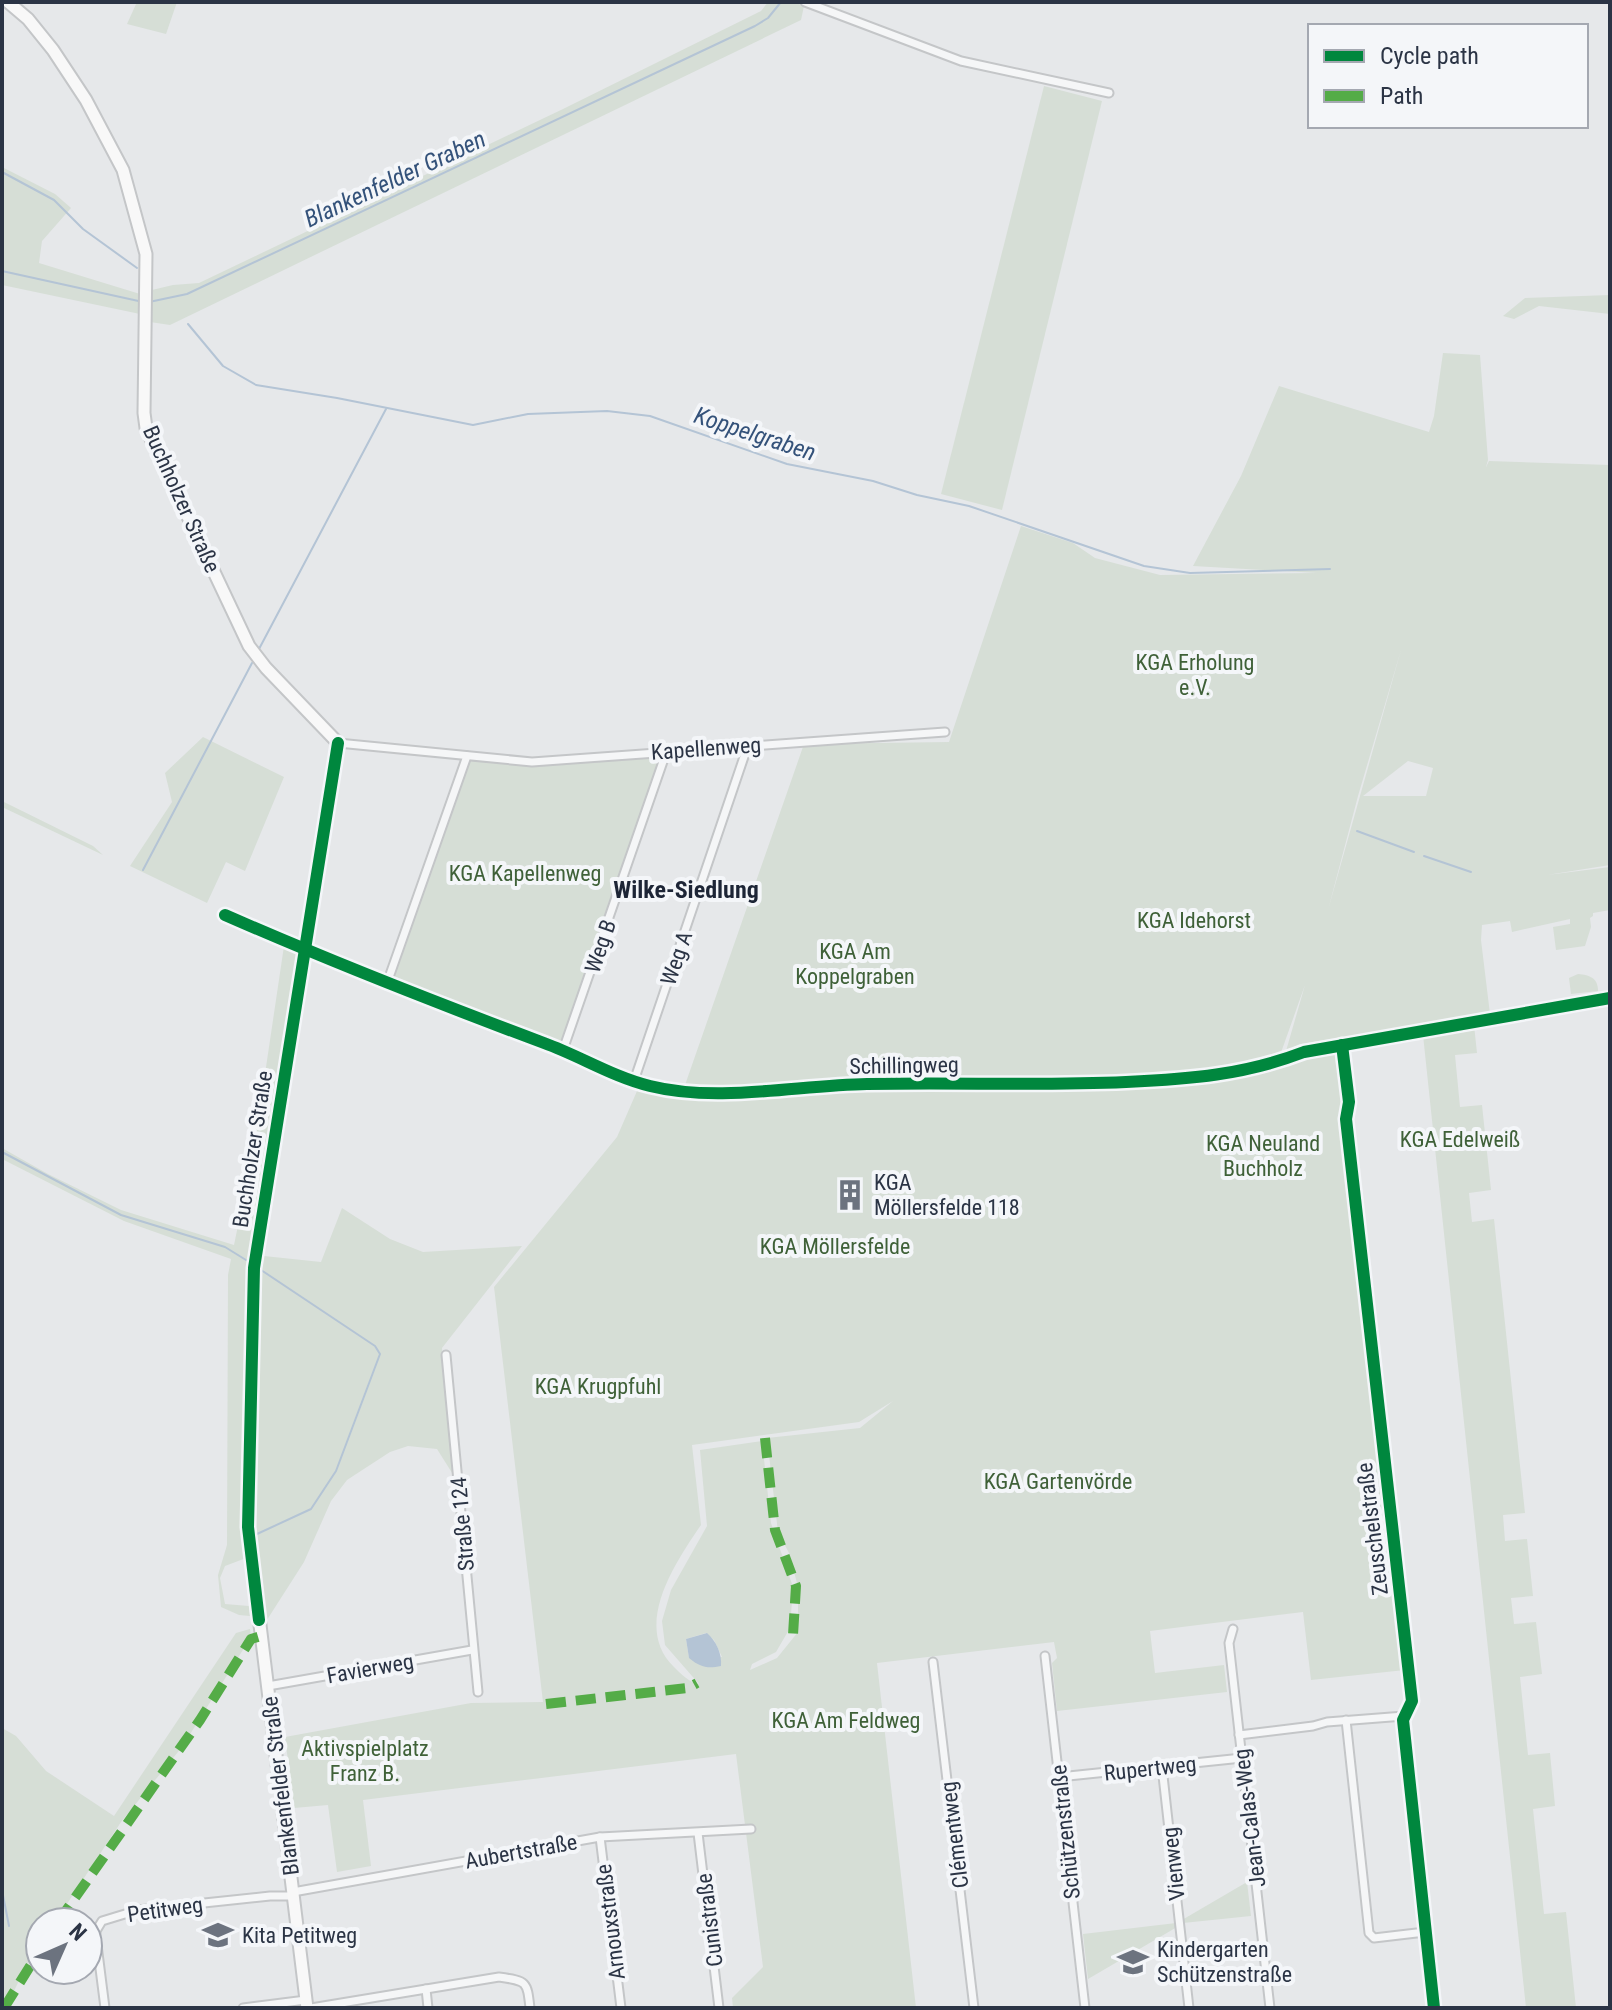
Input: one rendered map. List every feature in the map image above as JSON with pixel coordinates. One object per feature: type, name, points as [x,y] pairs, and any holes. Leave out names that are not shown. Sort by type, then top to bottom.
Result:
[{"type":"street","name":"Buchholzer Straße","points":[[8,2],[28,19],[53,50],[86,100],[123,170],[146,254],[146,428],[249,646],[338,743],[254,1268],[248,1527],[252,1565]]},
{"type":"street","points":[[805,2],[961,61],[1109,93]]},
{"type":"street","name":"Kapellenweg","points":[[338,743],[532,762],[945,732]]},
{"type":"street","name":"Weg A","points":[[634,1081],[748,745]]},
{"type":"street","name":"Weg B","points":[[563,1050],[667,750]]},
{"type":"street","points":[[387,983],[467,756]]},
{"type":"street","name":"Schillingweg","points":[[225,915],[387,983],[563,1050],[603,1070],[652,1087],[703,1093],[864,1084],[1171,1080],[1251,1069],[1304,1052],[1610,998]]},
{"type":"street","name":"Zeuschelstraße","points":[[1342,1045],[1349,1102],[1346,1119],[1412,1701],[1404,1716],[1434,2008]]},
{"type":"street","name":"Straße 124","points":[[446,1355],[478,1692]]},
{"type":"street","name":"Blankenfelder Straße","points":[[252,1565],[308,2005]]},
{"type":"street","name":"Jean-Calas-Weg","points":[[1233,1629],[1229,1643],[1270,2008]]},
{"type":"street","name":"Favierweg","points":[[268,1686],[472,1650]]},
{"type":"street","name":"Schützenstraße","points":[[1045,1656],[1085,2008]]},
{"type":"street","name":"Clémentweg","points":[[933,1662],[974,2008]]},
{"type":"street","points":[[1239,1735],[1346,1720],[1404,1716]]},
{"type":"street","points":[[1346,1720],[1369,1933],[1374,1938],[1425,1932]]},
{"type":"street","name":"Rupertweg","points":[[1059,1777],[1242,1758]]},
{"type":"street","name":"Vienweg","points":[[1162,1767],[1189,2008]]},
{"type":"street","name":"Aubertstraße","points":[[293,1892],[600,1837],[751,1829]]},
{"type":"street","name":"Cunistraße","points":[[698,1833],[719,2008]]},
{"type":"street","name":"Arnouxstraße","points":[[600,1837],[621,2008]]},
{"type":"street","name":"Petitweg","points":[[105,2008],[96,1937],[102,1921],[138,1910],[293,1892]]},
{"type":"street","points":[[243,2008],[308,2005],[499,1977],[524,1982],[530,2008]]},
{"type":"street","points":[[426,1989],[428,2008]]},
{"type":"green space","points":[[137,2],[177,2],[166,34],[127,24]]},
{"type":"green space","points":[[768,2],[794,2],[804,6],[801,20],[170,325],[150,322],[152,290],[199,283],[563,109],[761,11]]},
{"type":"green space","points":[[1044,86],[1102,101],[1002,510],[941,494]]},
{"type":"green space","points":[[2,167],[55,194],[71,208],[42,241],[39,263],[140,294],[140,314],[2,285]]},
{"type":"green space","points":[[1610,295],[1610,314],[1539,306],[1514,319],[1503,316],[1525,298]]},
{"type":"green space","points":[[1443,353],[1480,355],[1486,467],[1489,461],[1610,465],[1610,865],[1547,875],[1610,867],[1610,910],[1593,913],[1585,946],[1556,950],[1553,927],[1570,924],[1570,919],[1512,932],[1510,921],[1482,925],[1490,1014],[1300,1044],[1286,1051],[1305,985],[1278,1061],[1336,1053],[1405,1670],[1311,1680],[1303,1612],[1150,1631],[1155,1673],[1224,1665],[1227,1692],[1057,1711],[1052,1663],[1057,1658],[1054,1642],[877,1663],[916,2008],[733,2008],[732,1998],[763,1967],[736,1754],[363,1800],[371,1866],[337,1872],[328,1805],[294,1808],[285,1737],[471,1703],[543,1702],[494,1287],[617,1137],[637,1091],[700,1093],[685,1085],[804,744],[949,742],[1021,526],[1073,543],[1095,558],[1160,575],[1317,573],[1193,566],[1241,476],[1279,386],[1429,432]],"holes":[[[1401,650],[1328,910],[1358,796]],[[1408,761],[1433,768],[1426,796],[1363,796]],[[893,1401],[860,1428],[767,1438],[778,1532],[789,1553],[798,1587],[798,1632],[777,1658],[750,1670],[752,1664],[776,1652],[790,1628],[793,1587],[771,1523],[762,1441],[700,1450],[707,1526],[671,1590],[662,1621],[665,1645],[699,1684],[689,1680],[662,1651],[657,1633],[657,1614],[670,1576],[701,1525],[692,1445],[859,1422]],[[706,1633],[714,1640],[722,1657],[689,1658],[686,1639]]]},
{"type":"green space","points":[[203,737],[284,777],[245,871],[226,862],[207,903],[130,866],[172,802],[165,773]]},
{"type":"green space","name":"KGA Kapellenweg","points":[[659,754],[561,1045],[393,981],[470,758],[542,765]]},
{"type":"green space","points":[[2,801],[93,846],[103,855],[2,807]]},
{"type":"green space","points":[[284,946],[300,956],[251,1267],[247,1554],[246,1558],[225,1566],[220,1578],[225,1604],[249,1606],[250,1616],[221,1607],[218,1575],[227,1545],[228,1275],[231,1259],[124,1221],[2,1159],[2,1148],[121,1210],[234,1245],[254,1148]]},
{"type":"green space","points":[[1578,974],[1592,978],[1597,983],[1598,991],[1571,994],[1569,978]]},
{"type":"green space","name":"KGA Edelweiß","points":[[1474,1025],[1477,1053],[1455,1055],[1460,1107],[1482,1105],[1491,1190],[1469,1193],[1472,1222],[1494,1219],[1525,1513],[1503,1515],[1505,1541],[1527,1539],[1533,1596],[1511,1598],[1514,1624],[1536,1622],[1542,1674],[1520,1677],[1528,1755],[1550,1753],[1555,1806],[1533,1809],[1544,1914],[1566,1912],[1576,2008],[1526,2008],[1423,1035]]},
{"type":"green space","points":[[342,1208],[390,1239],[423,1252],[522,1246],[442,1348],[454,1476],[437,1449],[408,1446],[390,1452],[347,1480],[331,1501],[304,1562],[265,1623],[252,1529],[260,1380],[257,1296],[264,1256],[321,1262]]},
{"type":"green space","points":[[250,1629],[251,1637],[182,1747],[121,1822],[66,1906],[24,1906],[24,1970],[6,2008],[2,2008],[2,1728],[16,1736],[46,1771],[114,1816],[236,1633]]},
{"type":"green space","points":[[1247,1882],[1251,1916],[1183,1923],[1182,1920]]},
{"type":"green space","points":[[1176,1923],[1177,1927],[1088,1979],[1083,1934]]},
{"type":"water","points":[[707,1633],[718,1648],[721,1666],[704,1666],[689,1658],[686,1639]]},
{"type":"waterway","name":"Blankenfelder Graben","points":[[149,302],[187,294],[755,26],[768,18],[781,2]]},
{"type":"waterway","points":[[2,172],[54,200],[83,229],[137,268]]},
{"type":"waterway","name":"Blankenfelder Graben","points":[[2,271],[143,302]]},
{"type":"waterway","name":"Koppelgraben","points":[[188,324],[223,366],[256,385],[473,425],[528,414],[607,411],[650,416],[787,464],[873,481],[917,495],[969,506],[1144,566],[1190,573],[1330,569]]},
{"type":"waterway","points":[[259,649],[386,409]]},
{"type":"waterway","points":[[143,870],[252,663]]},
{"type":"waterway","points":[[1357,831],[1414,852]]},
{"type":"waterway","points":[[1424,856],[1471,872]]},
{"type":"waterway","points":[[2,1152],[121,1215],[225,1247],[246,1260]]},
{"type":"waterway","points":[[257,1534],[311,1509],[336,1471],[380,1354],[375,1346],[261,1270]]},
{"type":"waterway","points":[[2,1890],[9,1926]]},
{"type":"marked path","points":[[765,1438],[775,1530],[796,1586],[793,1635]]},
{"type":"marked path","points":[[69,1906],[200,1720],[251,1639],[261,1636]]},
{"type":"marked path","points":[[546,1704],[688,1688],[697,1683]]},
{"type":"marked path","points":[[4,2008],[24,1976]]},
{"type":"cycle path","points":[[259,1620],[248,1527],[254,1268],[338,743]]},
{"type":"cycle path","points":[[225,915],[623,1077],[650,1086],[703,1093],[867,1084],[1094,1083],[1195,1077],[1260,1066],[1304,1052],[1610,998]]},
{"type":"cycle path","points":[[1342,1045],[1349,1102],[1346,1119],[1412,1701],[1403,1720],[1434,2008]]},
{"type":"place","name":"KGA Möllersfelde 118","points":[[850,1195]]},
{"type":"place","name":"Kita Petitweg","points":[[218,1935]]},
{"type":"place","name":"Kindergarten Schützenstraße","points":[[1133,1962]]},
{"type":"district","name":"Wilke-Siedlung","points":[[686,890]]},
{"type":"park label","name":"KGA Erholung e.V.","points":[[1195,674]]},
{"type":"park label","name":"KGA Idehorst","points":[[1194,920]]},
{"type":"park label","name":"KGA Am Koppelgraben","points":[[855,964]]},
{"type":"park label","name":"KGA Neuland Buchholz","points":[[1263,1156]]},
{"type":"park label","name":"KGA Möllersfelde","points":[[835,1246]]},
{"type":"park label","name":"KGA Krugpfuhl","points":[[598,1386]]},
{"type":"park label","name":"KGA Gartenvörde","points":[[1058,1481]]},
{"type":"park label","name":"KGA Am Feldweg","points":[[846,1720]]},
{"type":"park label","name":"Aktivspielplatz Franz B.","points":[[365,1760]]}]
